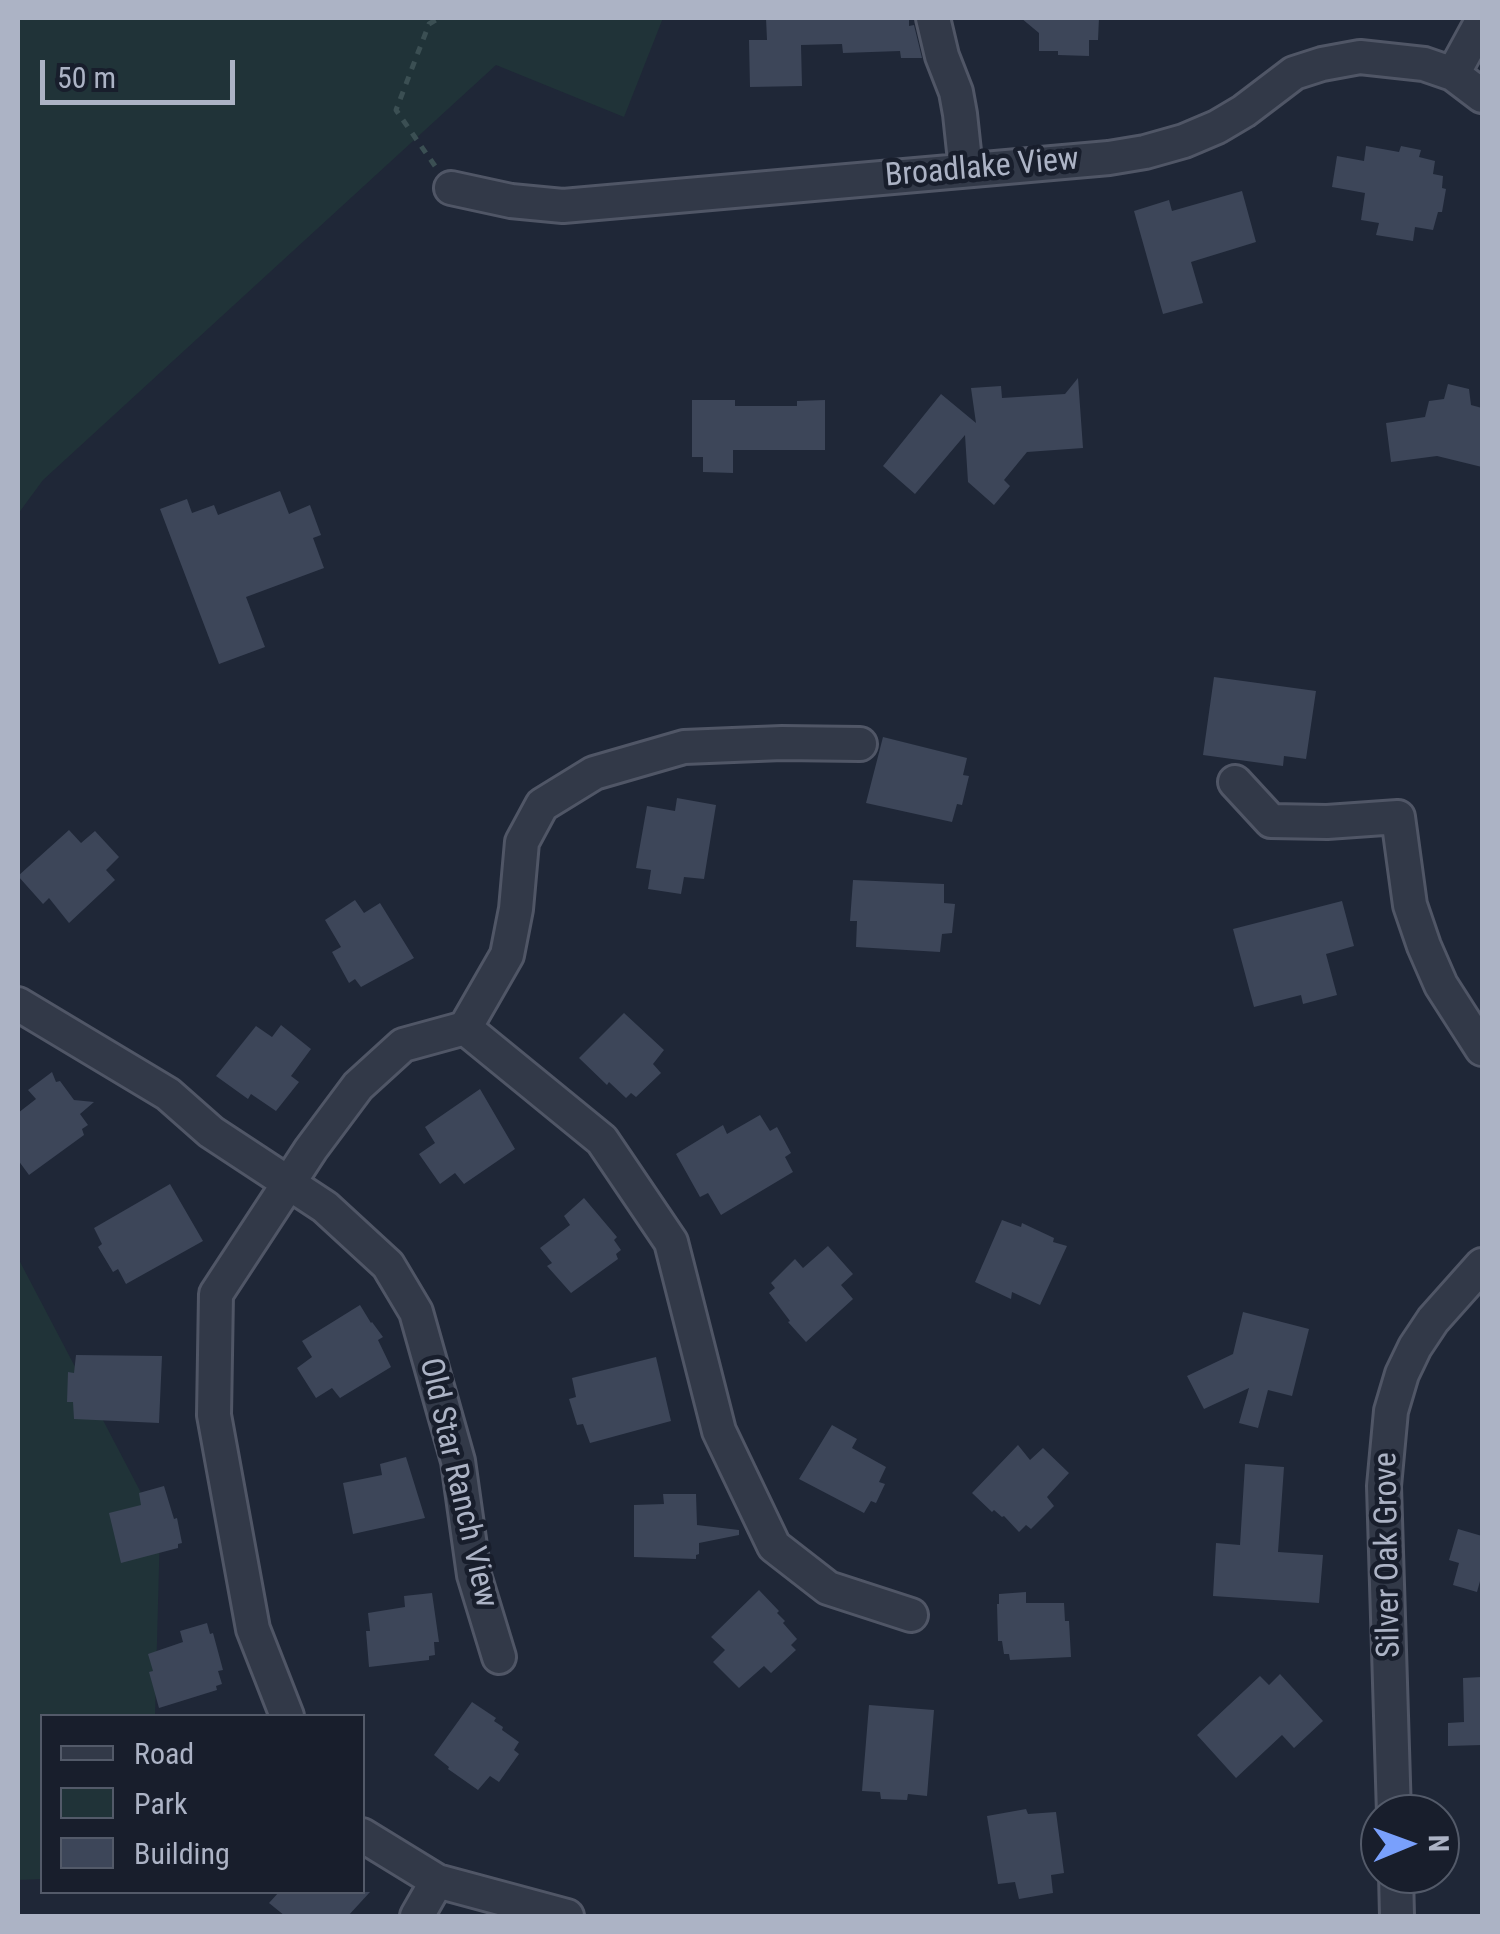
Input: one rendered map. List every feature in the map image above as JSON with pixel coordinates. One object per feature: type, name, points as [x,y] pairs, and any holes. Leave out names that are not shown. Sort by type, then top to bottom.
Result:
[{"type":"street","points":[[933,18],[956,92],[966,170]]},
{"type":"street","points":[[1453,74],[1482,21]]},
{"type":"street","name":"Broadlake View","points":[[451,188],[511,201],[563,206],[1109,158],[1184,141],[1244,111],[1294,73],[1360,57],[1424,64],[1453,74],[1482,96]]},
{"type":"street","points":[[286,1714],[253,1629],[214,1415],[216,1294],[311,1149],[358,1086],[404,1045],[465,1028],[507,955],[522,842],[542,805],[594,773],[684,747],[860,744]]},
{"type":"street","points":[[1235,782],[1271,821],[1398,818],[1410,905],[1424,946],[1441,985],[1482,1049]]},
{"type":"street","name":"Old Star Ranch View","points":[[18,1004],[168,1094],[212,1132],[325,1206],[388,1266],[416,1312],[458,1461],[474,1575],[499,1656]]},
{"type":"street","points":[[465,1028],[602,1140],[671,1242],[719,1431],[774,1546],[828,1588],[911,1615]]},
{"type":"street","name":"Silver Oak Grove","points":[[1393,1794],[1384,1486],[1391,1411],[1402,1374],[1433,1320],[1482,1265]]},
{"type":"street","points":[[365,1837],[437,1881],[568,1916]]},
{"type":"street","points":[[417,1916],[437,1881]]},
{"type":"path","points":[[439,18],[429,24],[396,110],[451,188]]},
{"type":"green space","points":[[18,18],[663,18],[624,117],[496,65],[43,480],[18,514]]},
{"type":"green space","points":[[18,1258],[160,1529],[155,1714],[40,1714],[40,1879],[18,1880]]},
{"type":"building","points":[[766,18],[909,18],[922,58],[901,58],[900,51],[843,53],[842,44],[801,45],[802,86],[750,87],[749,40],[767,40]]},
{"type":"building","points":[[1021,18],[1099,18],[1098,40],[1089,40],[1089,56],[1039,51],[1039,33]]},
{"type":"building","points":[[1366,146],[1399,152],[1401,146],[1421,150],[1419,157],[1435,161],[1433,174],[1443,176],[1442,188],[1446,189],[1442,212],[1438,212],[1433,230],[1415,227],[1413,241],[1376,235],[1379,223],[1361,220],[1365,193],[1332,187],[1337,156],[1364,161]]},
{"type":"building","points":[[1242,191],[1256,242],[1191,262],[1203,303],[1163,314],[1134,211],[1169,200],[1172,211]]},
{"type":"building","points":[[1078,378],[1083,448],[1027,452],[1004,480],[1010,486],[994,505],[968,482],[965,435],[915,494],[883,466],[941,394],[976,423],[971,388],[1001,386],[1002,398],[1065,394]]},
{"type":"building","points":[[1448,384],[1469,389],[1471,405],[1482,408],[1482,467],[1437,456],[1391,462],[1386,423],[1425,417],[1429,401],[1444,399]]},
{"type":"building","points":[[692,400],[735,400],[735,406],[797,406],[797,401],[825,400],[825,450],[733,450],[733,473],[703,472],[703,457],[692,457]]},
{"type":"building","points":[[280,491],[289,514],[310,505],[321,535],[313,538],[324,568],[246,597],[265,647],[219,664],[160,509],[187,499],[192,513],[214,505],[218,515]]},
{"type":"building","points":[[1214,677],[1316,691],[1306,759],[1284,756],[1283,766],[1203,755]]},
{"type":"building","points":[[883,737],[967,758],[963,775],[969,776],[962,805],[957,804],[952,822],[866,803]]},
{"type":"building","points":[[677,798],[716,805],[704,879],[684,877],[681,894],[648,889],[651,870],[636,868],[647,806],[675,811]]},
{"type":"building","points":[[69,830],[81,843],[95,831],[119,857],[106,870],[115,880],[69,923],[49,898],[43,904],[18,876]]},
{"type":"building","points":[[853,880],[944,884],[944,903],[955,904],[952,933],[942,934],[940,952],[856,947],[857,921],[850,921]]},
{"type":"building","points":[[355,900],[364,913],[380,903],[414,958],[361,987],[355,979],[349,983],[332,952],[341,947],[325,920]]},
{"type":"building","points":[[1342,901],[1354,946],[1326,954],[1337,995],[1303,1004],[1301,995],[1254,1007],[1233,929]]},
{"type":"building","points":[[624,1013],[664,1050],[653,1064],[661,1073],[636,1097],[631,1093],[626,1098],[579,1058]]},
{"type":"building","points":[[281,1025],[311,1049],[291,1076],[299,1082],[276,1111],[251,1094],[248,1099],[216,1076],[256,1026],[272,1037]]},
{"type":"building","points":[[52,1072],[56,1082],[60,1081],[74,1100],[94,1102],[80,1114],[88,1125],[82,1129],[84,1135],[29,1175],[18,1160],[18,1113],[36,1099],[28,1090]]},
{"type":"building","points":[[480,1089],[515,1149],[464,1184],[455,1173],[440,1184],[419,1154],[435,1143],[425,1127]]},
{"type":"building","points":[[760,1115],[770,1131],[777,1127],[791,1153],[785,1157],[793,1172],[721,1215],[708,1193],[700,1197],[676,1154],[723,1125],[727,1134]]},
{"type":"building","points":[[170,1184],[203,1241],[126,1284],[118,1269],[113,1272],[98,1247],[102,1244],[94,1228]]},
{"type":"building","points":[[584,1198],[617,1237],[614,1240],[621,1250],[616,1254],[618,1259],[571,1293],[547,1266],[552,1263],[540,1248],[570,1225],[564,1216]]},
{"type":"building","points":[[1002,1220],[1021,1227],[1022,1223],[1067,1246],[1040,1305],[1012,1292],[1011,1299],[975,1282]]},
{"type":"building","points":[[828,1246],[853,1274],[841,1285],[853,1299],[806,1342],[769,1293],[775,1288],[771,1283],[795,1259],[803,1268]]},
{"type":"building","points":[[360,1305],[383,1337],[378,1340],[391,1367],[340,1398],[332,1388],[316,1398],[297,1368],[312,1357],[302,1341]]},
{"type":"building","points":[[1243,1312],[1309,1329],[1292,1396],[1268,1390],[1258,1428],[1239,1423],[1249,1388],[1204,1409],[1187,1376],[1233,1354]]},
{"type":"building","points":[[76,1355],[162,1356],[159,1423],[74,1419],[73,1402],[67,1402],[68,1372],[74,1373]]},
{"type":"building","points":[[656,1357],[671,1421],[590,1443],[583,1424],[577,1425],[569,1399],[576,1397],[572,1378]]},
{"type":"building","points":[[832,1425],[857,1439],[852,1448],[886,1467],[879,1482],[885,1484],[876,1503],[871,1501],[864,1513],[799,1479]]},
{"type":"building","points":[[1018,1445],[1030,1460],[1043,1448],[1069,1473],[1047,1497],[1054,1506],[1031,1529],[1026,1525],[1019,1532],[972,1493]]},
{"type":"building","points":[[406,1457],[425,1518],[353,1534],[343,1483],[382,1475],[380,1464]]},
{"type":"building","points":[[1245,1464],[1284,1467],[1278,1552],[1323,1555],[1319,1603],[1213,1596],[1216,1543],[1240,1545]]},
{"type":"building","points":[[164,1486],[182,1543],[178,1548],[121,1563],[109,1513],[141,1505],[139,1493]]},
{"type":"building","points":[[663,1494],[696,1494],[697,1525],[739,1530],[739,1535],[699,1543],[696,1559],[634,1557],[634,1505],[664,1504]]},
{"type":"building","points":[[1458,1529],[1482,1536],[1482,1574],[1477,1592],[1453,1585],[1459,1563],[1449,1560]]},
{"type":"building","points":[[759,1590],[797,1639],[791,1645],[796,1650],[771,1673],[764,1666],[739,1688],[713,1662],[725,1650],[711,1637]]},
{"type":"building","points":[[1026,1592],[1026,1603],[1064,1603],[1071,1657],[1010,1660],[1009,1654],[1004,1654],[1002,1641],[998,1641],[999,1594]]},
{"type":"building","points":[[432,1593],[439,1642],[434,1642],[435,1655],[429,1656],[429,1660],[369,1667],[368,1613],[405,1607],[404,1596]]},
{"type":"building","points":[[207,1623],[223,1670],[218,1671],[222,1684],[216,1686],[217,1690],[159,1708],[148,1654],[183,1642],[180,1631]]},
{"type":"building","points":[[1280,1674],[1323,1721],[1294,1748],[1282,1735],[1236,1778],[1197,1735],[1260,1676],[1269,1685]]},
{"type":"building","points":[[1482,1677],[1482,1745],[1448,1746],[1448,1723],[1464,1722],[1463,1678]]},
{"type":"building","points":[[472,1702],[496,1718],[494,1721],[502,1730],[519,1742],[514,1750],[519,1754],[499,1782],[490,1776],[478,1790],[434,1755]]},
{"type":"building","points":[[869,1705],[934,1710],[927,1796],[908,1794],[907,1800],[881,1799],[880,1792],[862,1791]]},
{"type":"building","points":[[1026,1809],[1028,1814],[1056,1812],[1064,1873],[1051,1875],[1053,1893],[1019,1899],[1015,1882],[998,1884],[987,1816]]},
{"type":"building","points":[[370,1892],[348,1916],[285,1916],[269,1903],[277,1894]]}]
